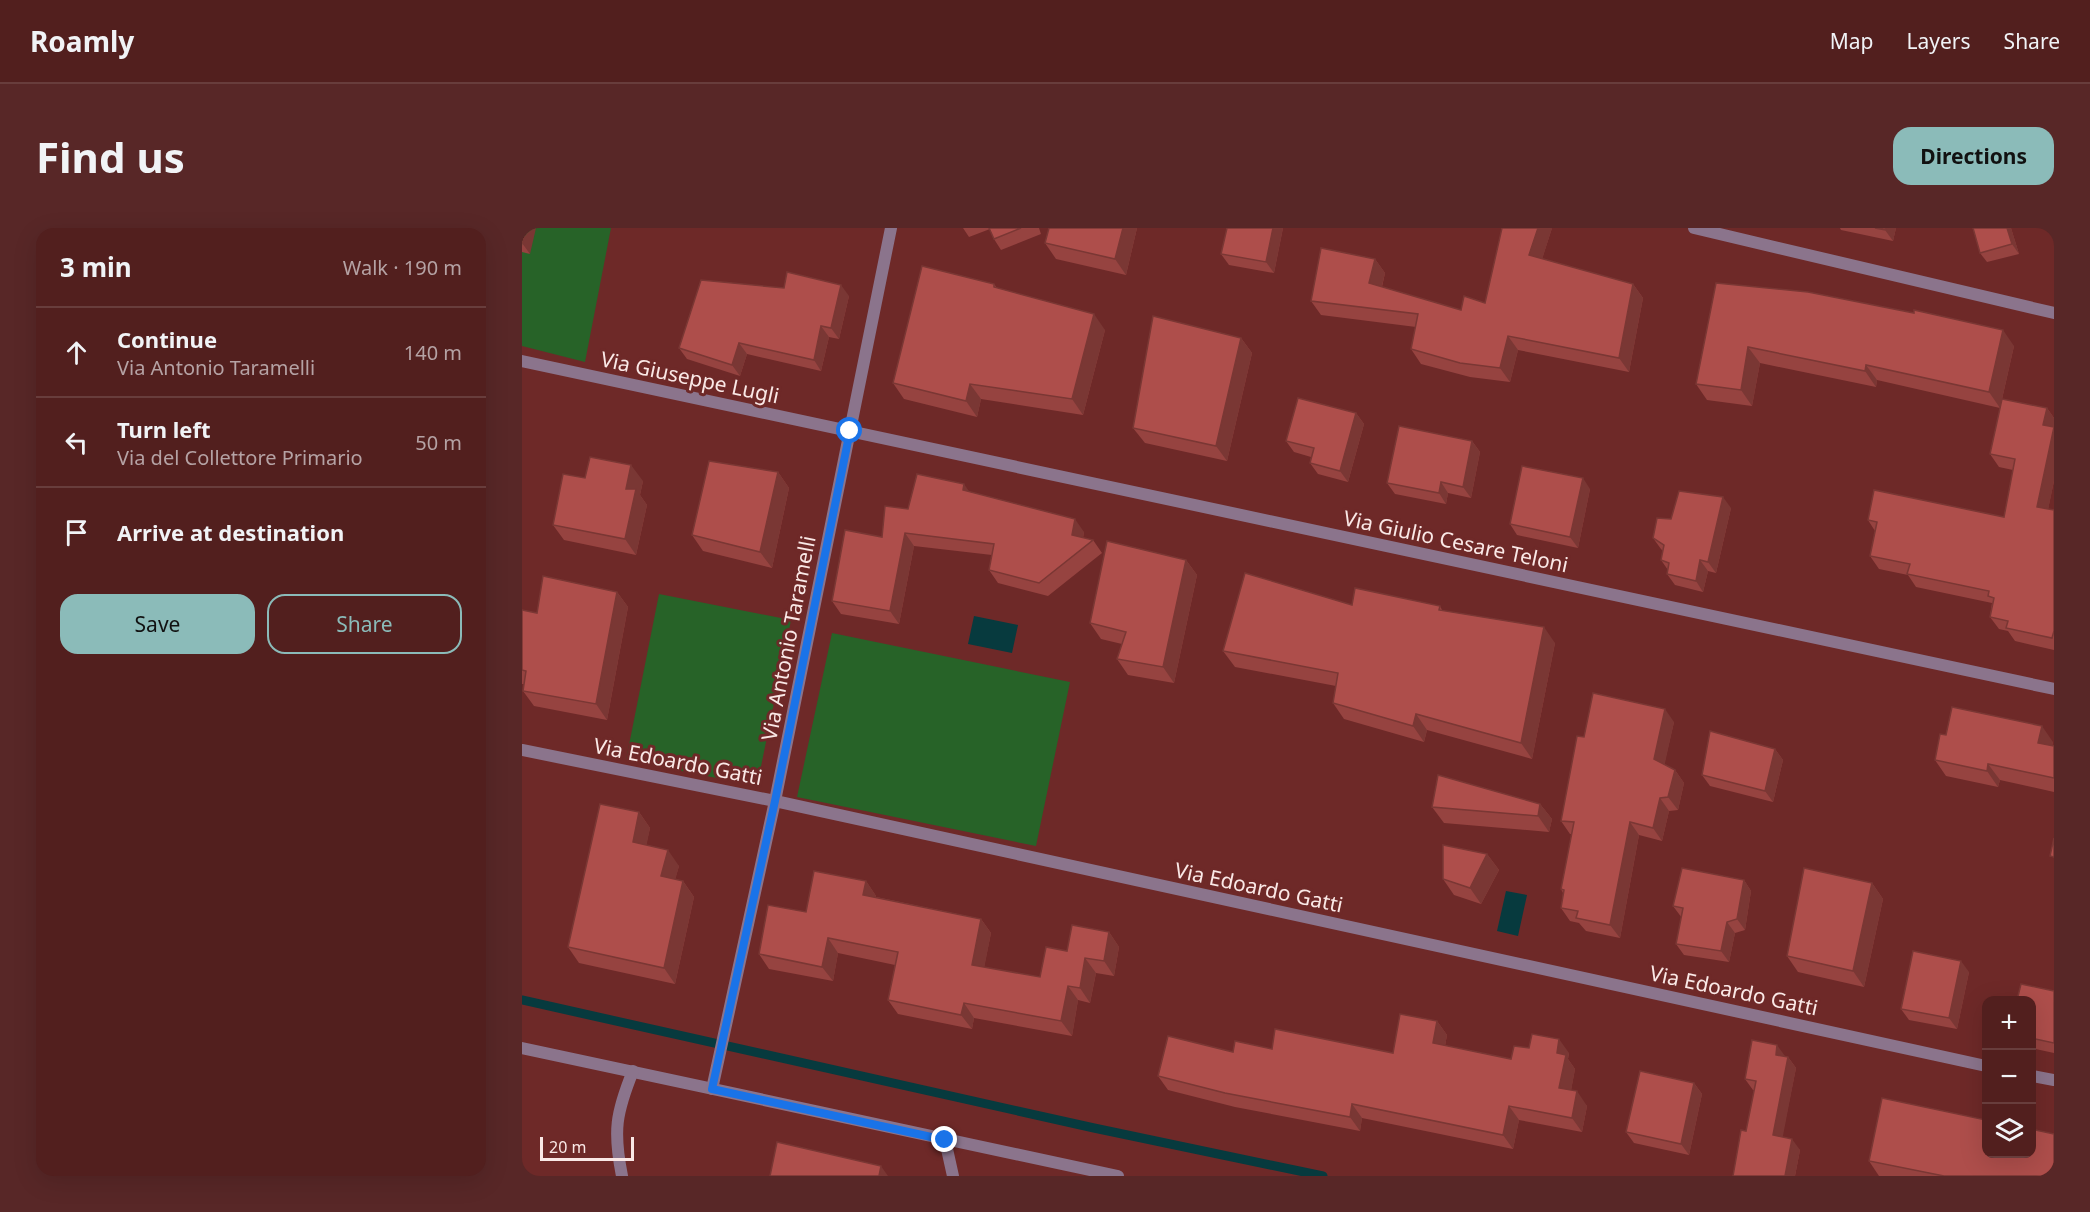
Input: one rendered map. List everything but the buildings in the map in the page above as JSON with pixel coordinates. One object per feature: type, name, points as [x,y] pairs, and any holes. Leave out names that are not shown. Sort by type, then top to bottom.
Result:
[{"type":"street","name":"Via Antonio Taramelli","points":[[712,1089],[775,801],[891,228]]},
{"type":"street","points":[[1694,228],[2054,313]]},
{"type":"street","name":"Via Giuseppe Lugli","points":[[522,361],[850,431]]},
{"type":"street","name":"Via Giulio Cesare Teloni","points":[[850,431],[2054,689]]},
{"type":"street","name":"Via Edoardo Gatti","points":[[522,750],[775,801],[1982,1065]]},
{"type":"street","points":[[522,1048],[1118,1176]]},
{"type":"street","points":[[622,1176],[616,1129],[622,1100],[633,1071]]},
{"type":"street","points":[[2036,1077],[2054,1080]]},
{"type":"street","points":[[945,1140],[952,1176]]},
{"type":"green space","points":[[522,228],[611,228],[585,362],[522,346]]},
{"type":"green space","points":[[659,594],[791,620],[757,786],[626,760]]},
{"type":"green space","points":[[832,633],[1070,682],[1036,846],[797,797]]},
{"type":"water","points":[[974,616],[1018,625],[1012,653],[968,644]]},
{"type":"water","points":[[1506,891],[1527,895],[1518,936],[1497,931]]},
{"type":"waterway","points":[[522,1000],[1094,1128],[1323,1176]]},
{"type":"route","points":[[850,431],[775,801],[712,1089],[945,1140]]}]
